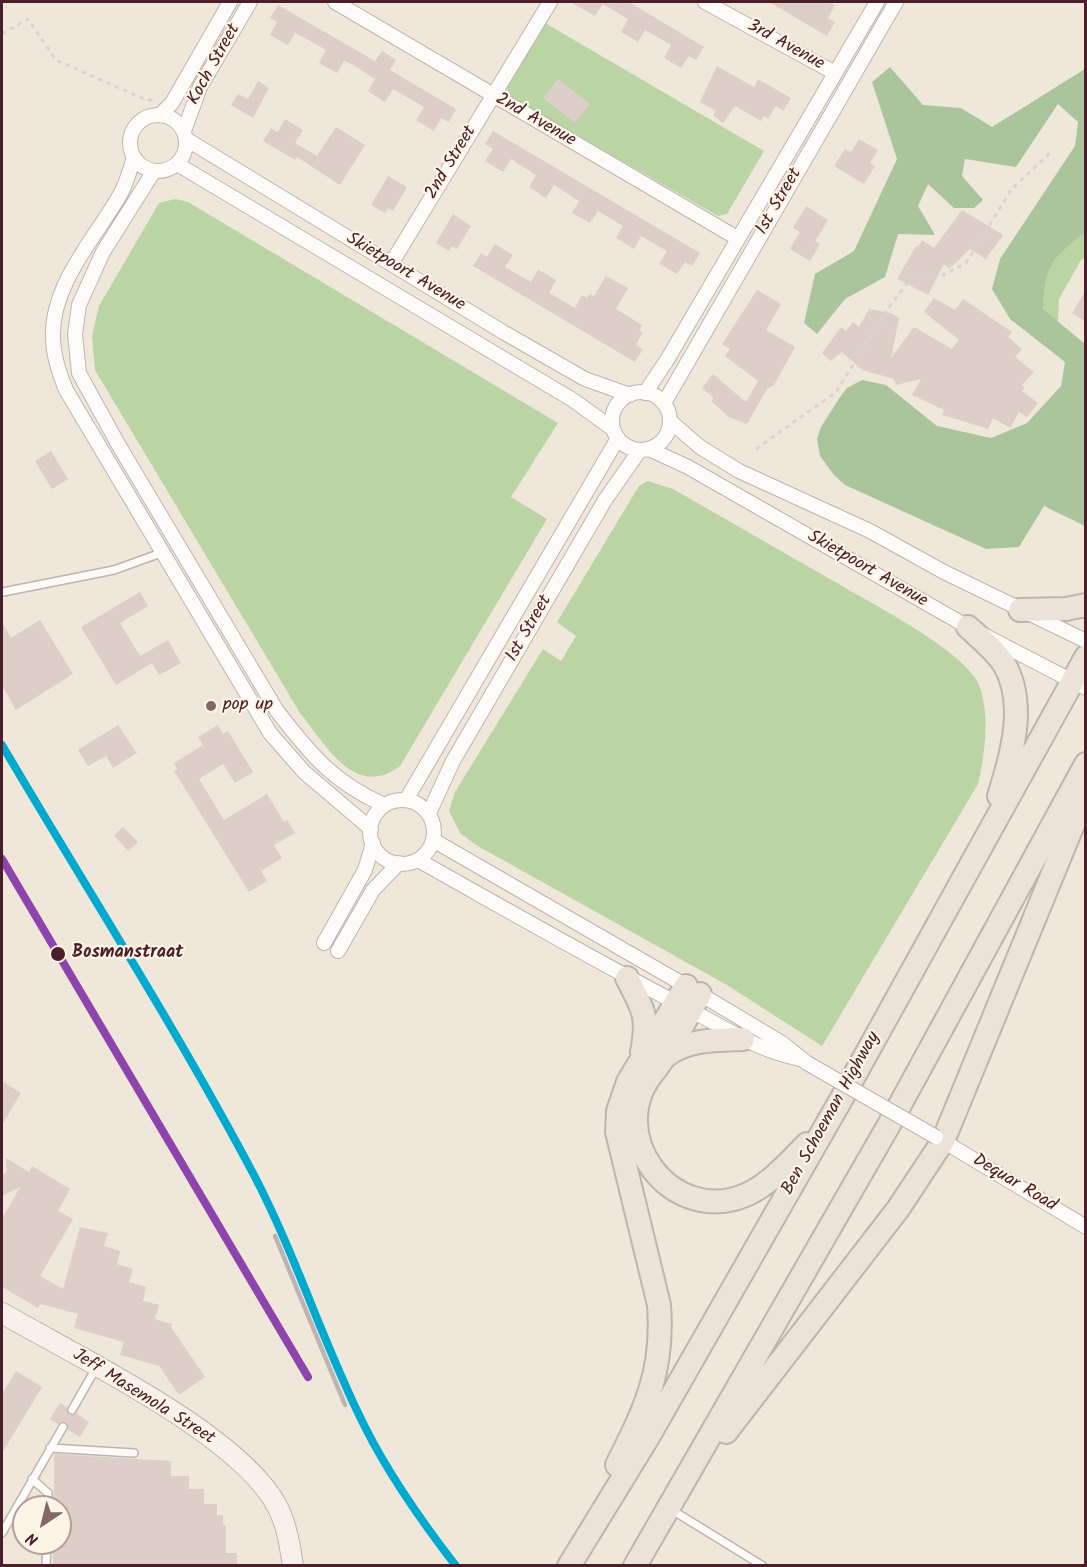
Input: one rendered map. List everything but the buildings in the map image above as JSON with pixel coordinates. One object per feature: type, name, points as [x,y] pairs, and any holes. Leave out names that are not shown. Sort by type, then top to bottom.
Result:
[{"type":"main road","points":[[1020,610],[1066,609],[1086,605]]},
{"type":"main road","points":[[968,627],[1003,662],[1017,700],[1014,732],[1005,778],[986,837]]},
{"type":"main road","name":"Ben Schoeman Highway","points":[[568,1566],[641,1449],[843,1096],[986,837],[1079,684],[1086,657]]},
{"type":"main road","points":[[635,1566],[890,1123],[1086,764]]},
{"type":"main road","points":[[682,1484],[898,1209],[939,1139],[1086,793]]},
{"type":"main road","points":[[627,978],[644,1010],[647,1025],[640,1062]]},
{"type":"main road","points":[[688,998],[666,1055],[647,1079],[638,1096],[635,1116],[639,1145],[649,1168],[659,1178],[694,1198],[724,1201],[747,1194],[774,1178],[812,1140],[843,1096]]},
{"type":"main road","points":[[568,1566],[622,1455],[657,1370],[661,1334],[659,1305],[617,1132],[618,1112],[624,1092],[640,1062],[688,998]]},
{"type":"main road","points":[[666,1055],[707,1040],[742,1039]]},
{"type":"main road","name":"Jeff Masemola Street","points":[[2,1313],[168,1409],[236,1457],[259,1481],[278,1508],[289,1539],[293,1566]]},
{"type":"street","name":"Koch Street","points":[[160,115],[172,103],[230,2]]},
{"type":"street","name":"Koch Street","points":[[185,135],[200,87],[250,2]]},
{"type":"street","name":"2nd Avenue","points":[[335,2],[737,238]]},
{"type":"street","name":"2nd Street","points":[[391,264],[550,2]]},
{"type":"street","name":"3rd Avenue","points":[[705,2],[835,73]]},
{"type":"street","name":"1st Street","points":[[645,393],[667,360],[877,2]]},
{"type":"street","name":"1st Street","points":[[664,403],[896,2]]},
{"type":"street","points":[[160,115],[178,123],[185,135],[183,157],[177,164],[166,170],[154,171],[142,167],[134,158],[130,146],[131,134],[137,123],[148,116],[160,115]]},
{"type":"street","name":"Skietpoort Avenue","points":[[185,135],[391,264],[585,379],[630,395]]},
{"type":"street","points":[[134,158],[122,191],[76,265],[59,299],[52,335],[57,368],[66,390],[270,733],[304,772],[372,836],[381,856],[399,863],[418,860],[428,851],[433,840],[433,822],[429,813],[422,807],[406,800],[384,805],[375,816],[372,836],[362,876],[324,943]]},
{"type":"street","name":"Skietpoort Avenue","points":[[177,164],[573,400],[616,433]]},
{"type":"street","points":[[154,171],[103,252],[79,305],[75,334],[79,373],[124,454],[278,711],[301,742],[332,775],[352,790],[384,805]]},
{"type":"street","points":[[645,393],[664,403],[670,421],[664,439],[644,449],[623,444],[612,420],[617,405],[630,395],[645,393]]},
{"type":"street","name":"Skietpoort Avenue","points":[[670,421],[700,447],[739,471],[870,531],[1020,610],[1086,641]]},
{"type":"street","name":"1st Street","points":[[406,800],[616,433]]},
{"type":"street","name":"Skietpoort Avenue","points":[[644,449],[688,467],[968,627],[1079,684]]},
{"type":"street","name":"1st Street","points":[[429,813],[453,761],[599,510],[644,449]]},
{"type":"street","points":[[433,840],[688,998],[742,1039],[772,1053],[805,1061]]},
{"type":"street","points":[[418,860],[627,978],[688,998],[782,1043],[805,1061]]},
{"type":"street","points":[[338,951],[374,890],[399,863]]},
{"type":"street","name":"Dequar Road","points":[[805,1061],[1086,1227]]},
{"type":"lane","points":[[3,592],[114,570],[161,553]]},
{"type":"lane","points":[[72,1410],[96,1368]]},
{"type":"lane","points":[[2,1533],[63,1426]]},
{"type":"lane","points":[[50,1448],[134,1453]]},
{"type":"lane","points":[[32,1479],[48,1495]]},
{"type":"lane","points":[[669,1508],[763,1566]]},
{"type":"path","points":[[2,34],[28,19],[56,60],[141,98],[172,103]]},
{"type":"path","points":[[756,449],[836,392],[889,307],[915,273],[924,279],[942,276],[966,263],[1011,190],[1050,153]]},
{"type":"green space","points":[[545,23],[764,151],[727,214],[718,216],[512,98],[506,87]]},
{"type":"green space","points":[[890,67],[923,105],[961,108],[992,127],[1085,69],[1085,233],[1064,249],[1052,264],[1046,282],[1043,309],[1085,344],[1085,526],[1044,506],[1019,547],[986,549],[845,485],[834,475],[820,456],[817,439],[821,427],[847,388],[862,380],[886,385],[937,426],[991,438],[1027,423],[1061,386],[1065,362],[1010,319],[992,289],[1000,259],[1075,146],[1078,122],[1058,104],[1016,167],[965,159],[962,176],[983,200],[974,208],[954,208],[928,184],[918,206],[935,235],[898,234],[885,277],[845,299],[817,334],[804,323],[815,274],[854,251],[897,159],[872,82]]},
{"type":"green space","points":[[175,199],[188,202],[558,423],[511,497],[547,519],[400,766],[384,775],[369,777],[355,773],[331,753],[300,713],[95,370],[92,336],[99,306],[159,203]]},
{"type":"green space","points":[[1085,233],[1085,258],[1081,260],[1059,299],[1058,322],[1043,309],[1045,282],[1057,257]]},
{"type":"green space","points":[[648,481],[673,489],[933,640],[967,668],[977,681],[981,692],[985,732],[978,784],[822,1046],[727,985],[476,845],[460,833],[449,811],[455,792],[543,649],[561,661],[576,636],[557,622],[639,486]]},
{"type":"railway","points":[[2,745],[163,1013],[255,1177],[350,1396],[385,1464],[407,1499],[456,1566]]},
{"type":"railway","points":[[275,1236],[345,1405]]},
{"type":"transit line","points":[[2,745],[163,1013],[255,1177],[350,1396],[385,1464],[407,1499],[456,1566]]},
{"type":"transit line","points":[[2,859],[308,1377]]},
{"type":"place","name":"pop up","points":[[211,706]]},
{"type":"place","name":"Bosmanstraat","points":[[58,954]]}]
